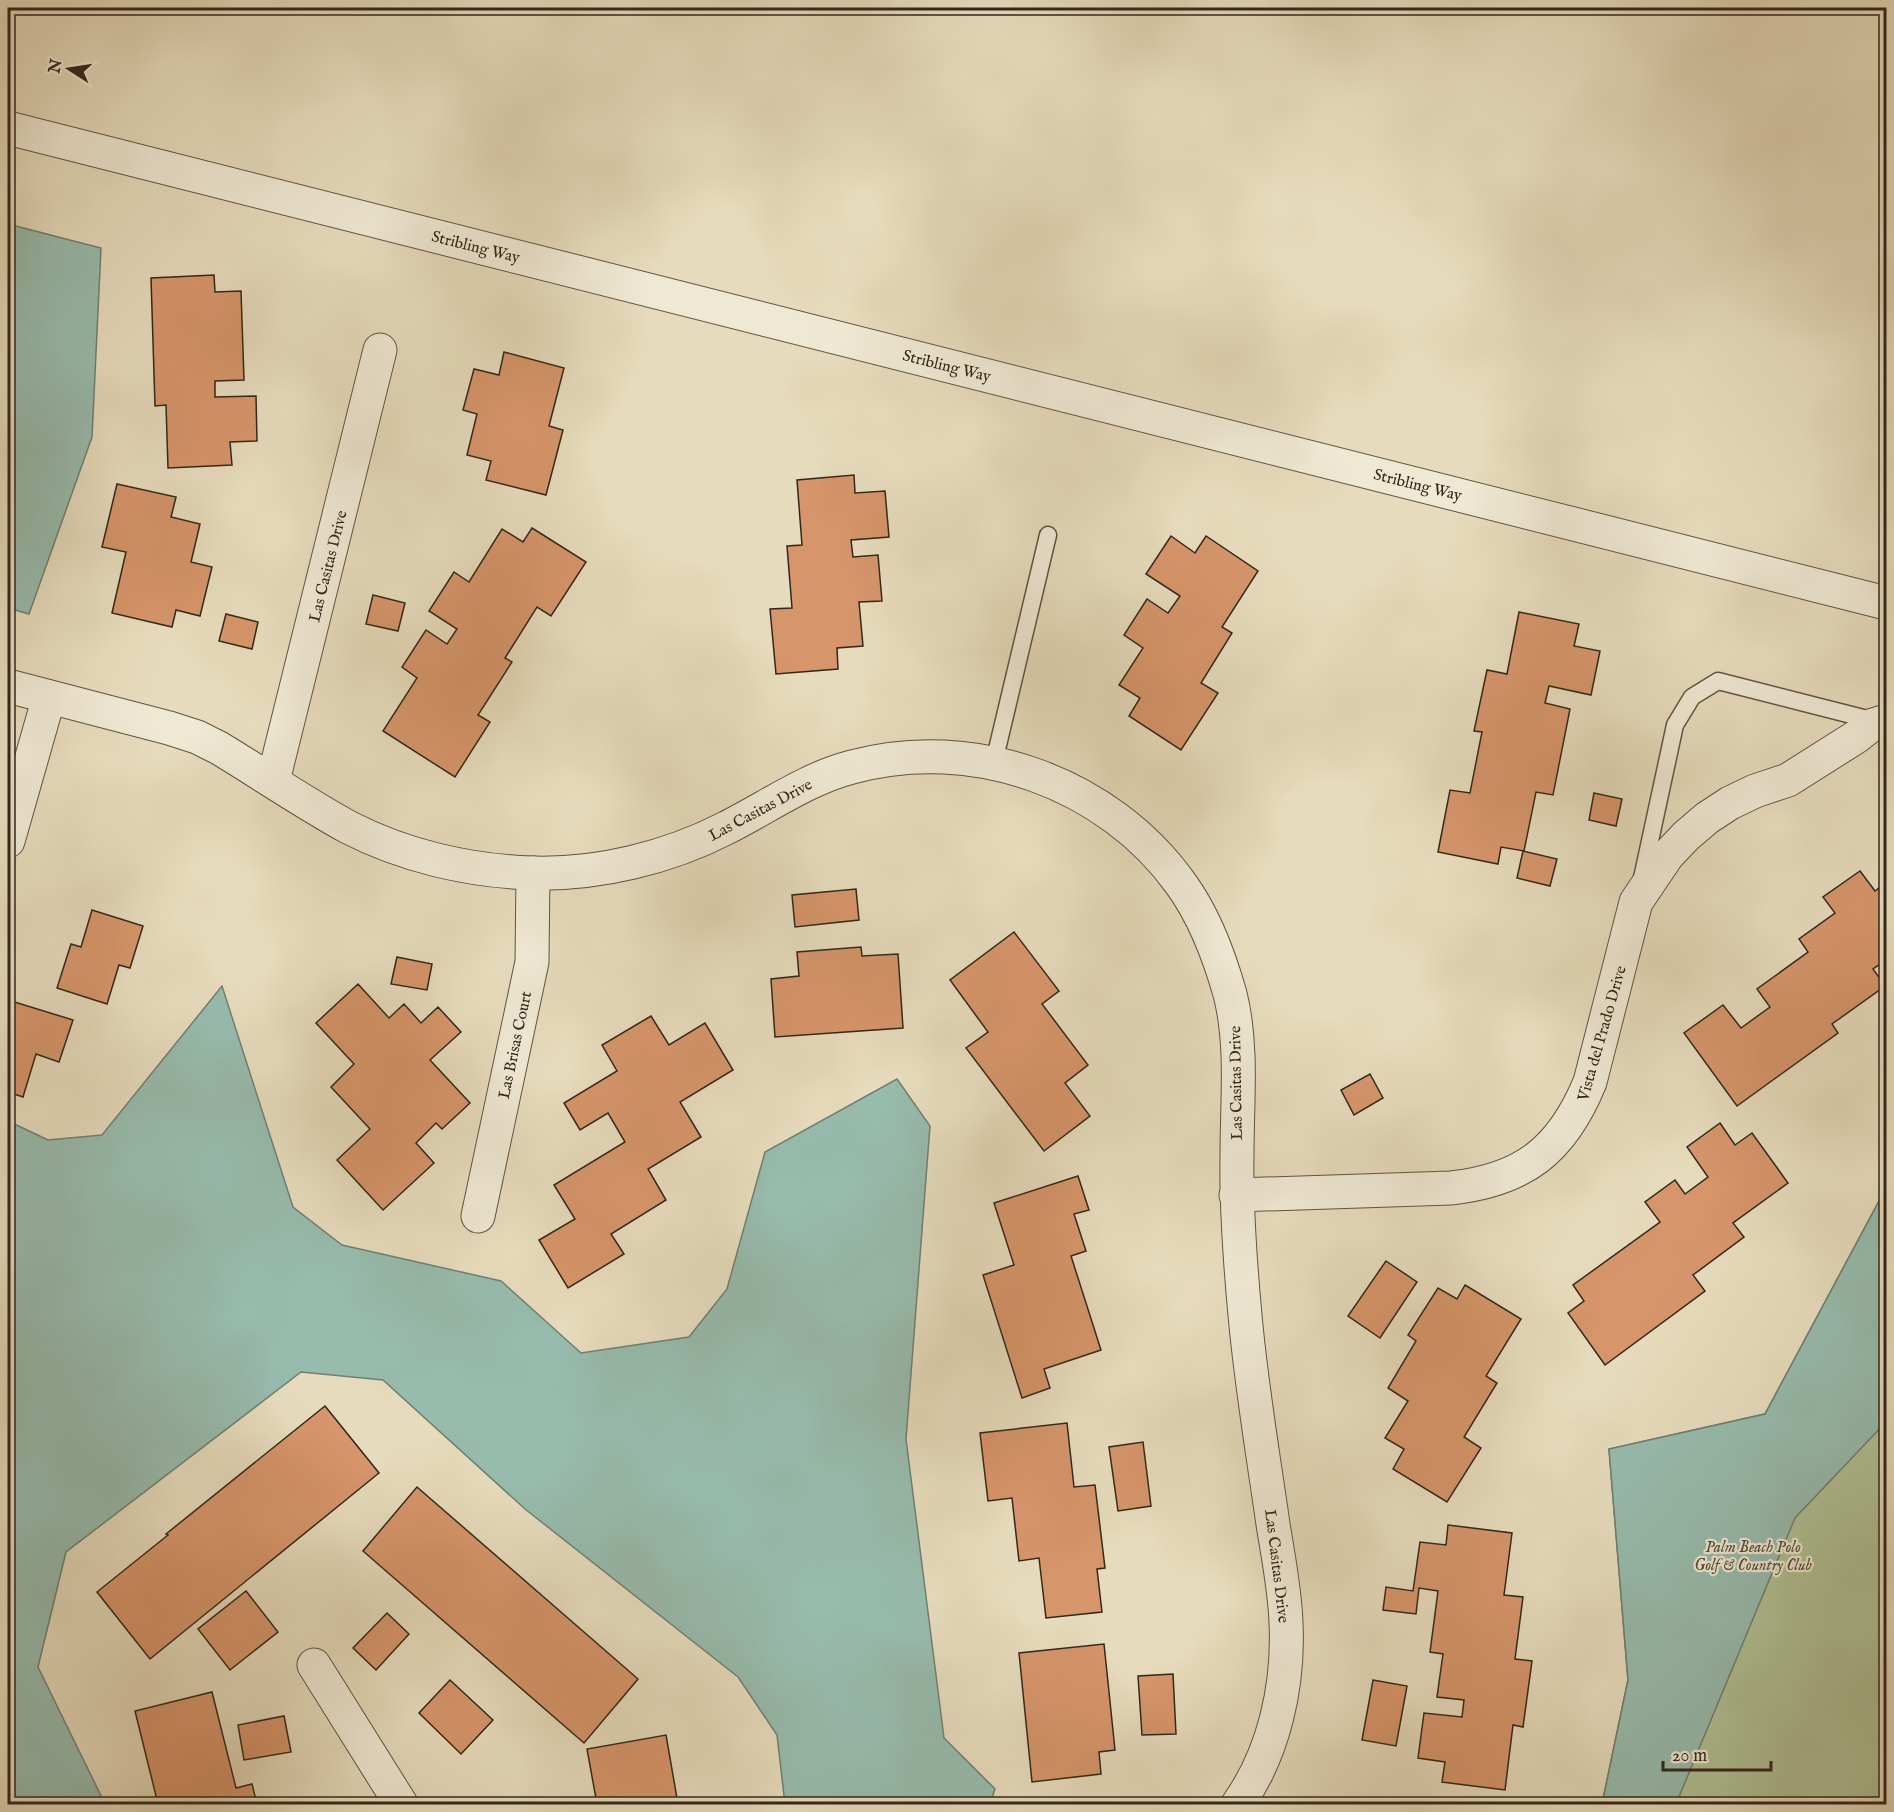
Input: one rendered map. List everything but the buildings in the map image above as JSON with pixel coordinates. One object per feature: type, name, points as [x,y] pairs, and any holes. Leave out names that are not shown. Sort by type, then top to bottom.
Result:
[{"type":"street","name":"Stribling Way","points":[[8,128],[1887,603]]},
{"type":"street","name":"Las Casitas Drive","points":[[273,781],[380,350]]},
{"type":"street","name":"Las Casitas Drive","points":[[8,686],[197,737],[350,828],[407,852],[464,867],[533,873],[585,871],[643,860],[699,841],[801,785],[849,767],[892,758],[943,756],[994,762],[1043,776],[1109,813],[1148,846],[1181,884],[1207,928],[1232,1000],[1238,1051],[1236,1195],[1245,1321],[1286,1621],[1286,1672],[1276,1721],[1259,1764],[1238,1804]]},
{"type":"street","points":[[8,841],[49,697]]},
{"type":"street","name":"Vista del Prado Drive","points":[[1236,1195],[1452,1188],[1478,1185],[1503,1177],[1534,1160],[1566,1130],[1580,1107],[1590,1082],[1636,902],[1666,856],[1707,818],[1730,803],[1755,791],[1788,780],[1870,726],[1883,722]]},
{"type":"street","name":"Las Brisas Court","points":[[478,1216],[532,962],[533,873]]},
{"type":"street","points":[[314,1665],[401,1804]]},
{"type":"lane","points":[[994,762],[1048,535]]},
{"type":"lane","points":[[1636,902],[1675,725],[1692,697],[1718,681],[1883,722]]},
{"type":"green space","name":"Palm Beach Polo Golf & Country Club","points":[[1886,1188],[1886,1804],[1602,1804],[1628,1680],[1609,1449],[1765,1414]]},
{"type":"shaded area","points":[[8,224],[101,248],[92,437],[29,614],[8,608]]},
{"type":"shaded area","points":[[222,986],[293,1207],[342,1245],[501,1281],[581,1353],[689,1337],[727,1289],[765,1152],[897,1079],[930,1126],[906,1439],[944,1738],[995,1789],[990,1804],[785,1804],[777,1735],[738,1677],[525,1509],[383,1380],[301,1372],[66,1552],[38,1667],[105,1804],[8,1804],[8,1121],[48,1140],[102,1135]]},
{"type":"shaded area","points":[[1886,1188],[1886,1422],[1795,1518],[1676,1804],[1602,1804],[1628,1680],[1609,1449],[1765,1414]]}]
